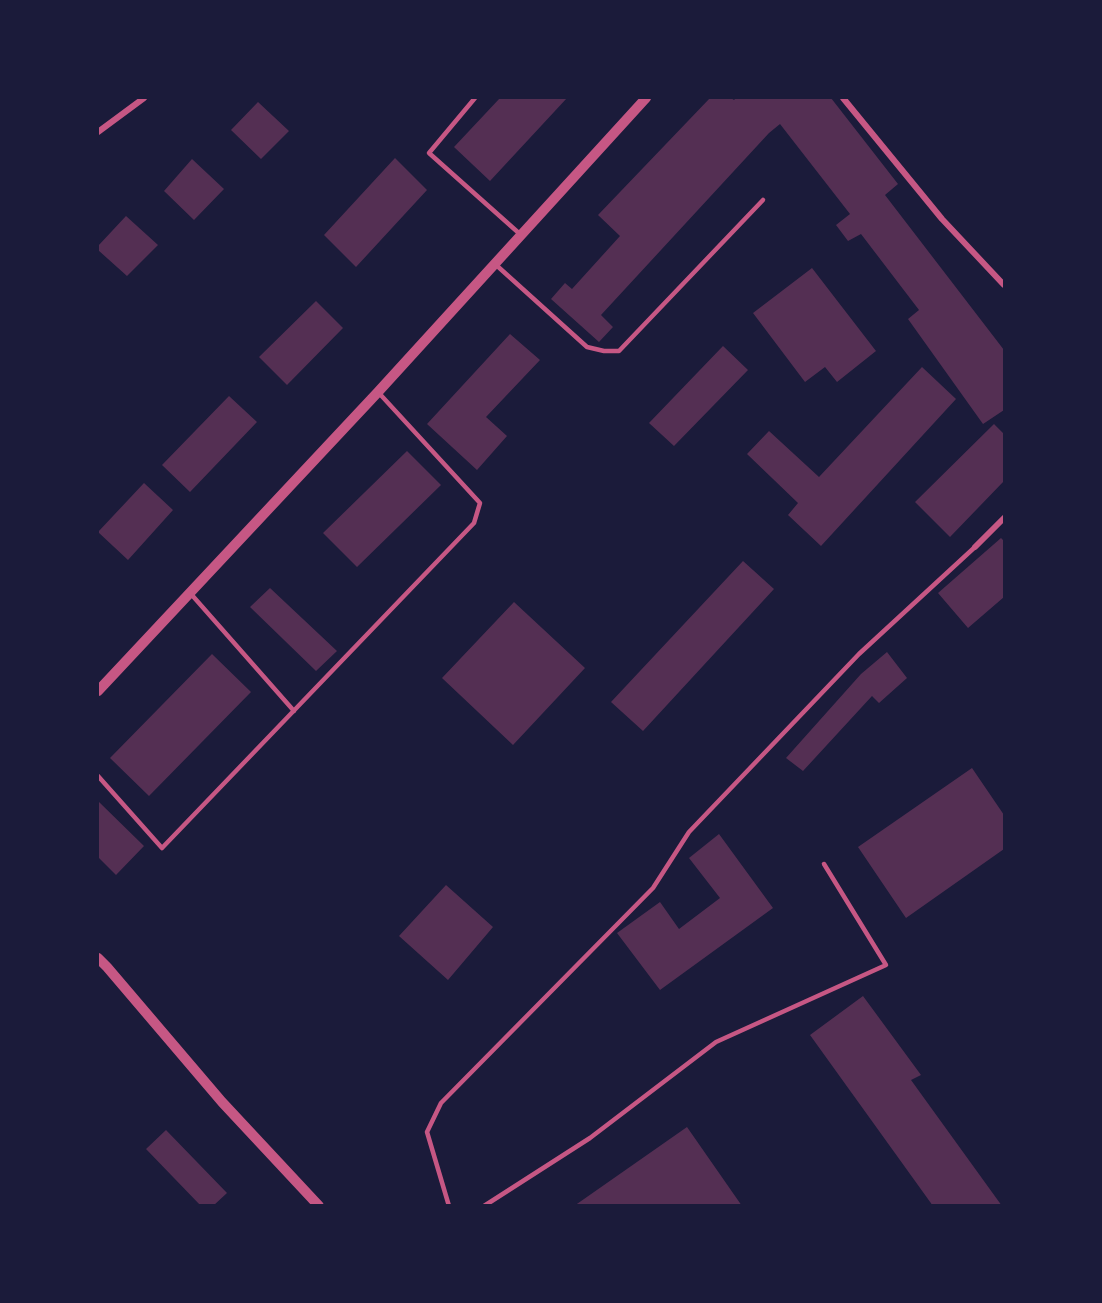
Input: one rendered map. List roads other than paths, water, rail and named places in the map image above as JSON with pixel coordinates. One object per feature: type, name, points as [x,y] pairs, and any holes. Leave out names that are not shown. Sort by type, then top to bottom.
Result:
[{"type":"street","points":[[98,132],[144,98]]},
{"type":"street","points":[[98,691],[378,392],[646,98]]},
{"type":"street","points":[[843,98],[942,219],[1005,285]]},
{"type":"street","points":[[975,547],[1005,518]]},
{"type":"street","points":[[98,957],[222,1102],[319,1206]]},
{"type":"lane","points":[[475,98],[429,153],[521,235]]},
{"type":"lane","points":[[495,264],[587,347],[604,351],[619,351],[763,200]]},
{"type":"lane","points":[[98,776],[162,848],[474,523],[480,503],[378,392]]},
{"type":"lane","points":[[449,1206],[427,1132],[441,1103],[653,888],[689,832],[860,654],[975,547]]},
{"type":"lane","points":[[190,592],[294,711]]},
{"type":"lane","points":[[484,1206],[590,1138],[717,1042],[886,965],[824,864]]}]
